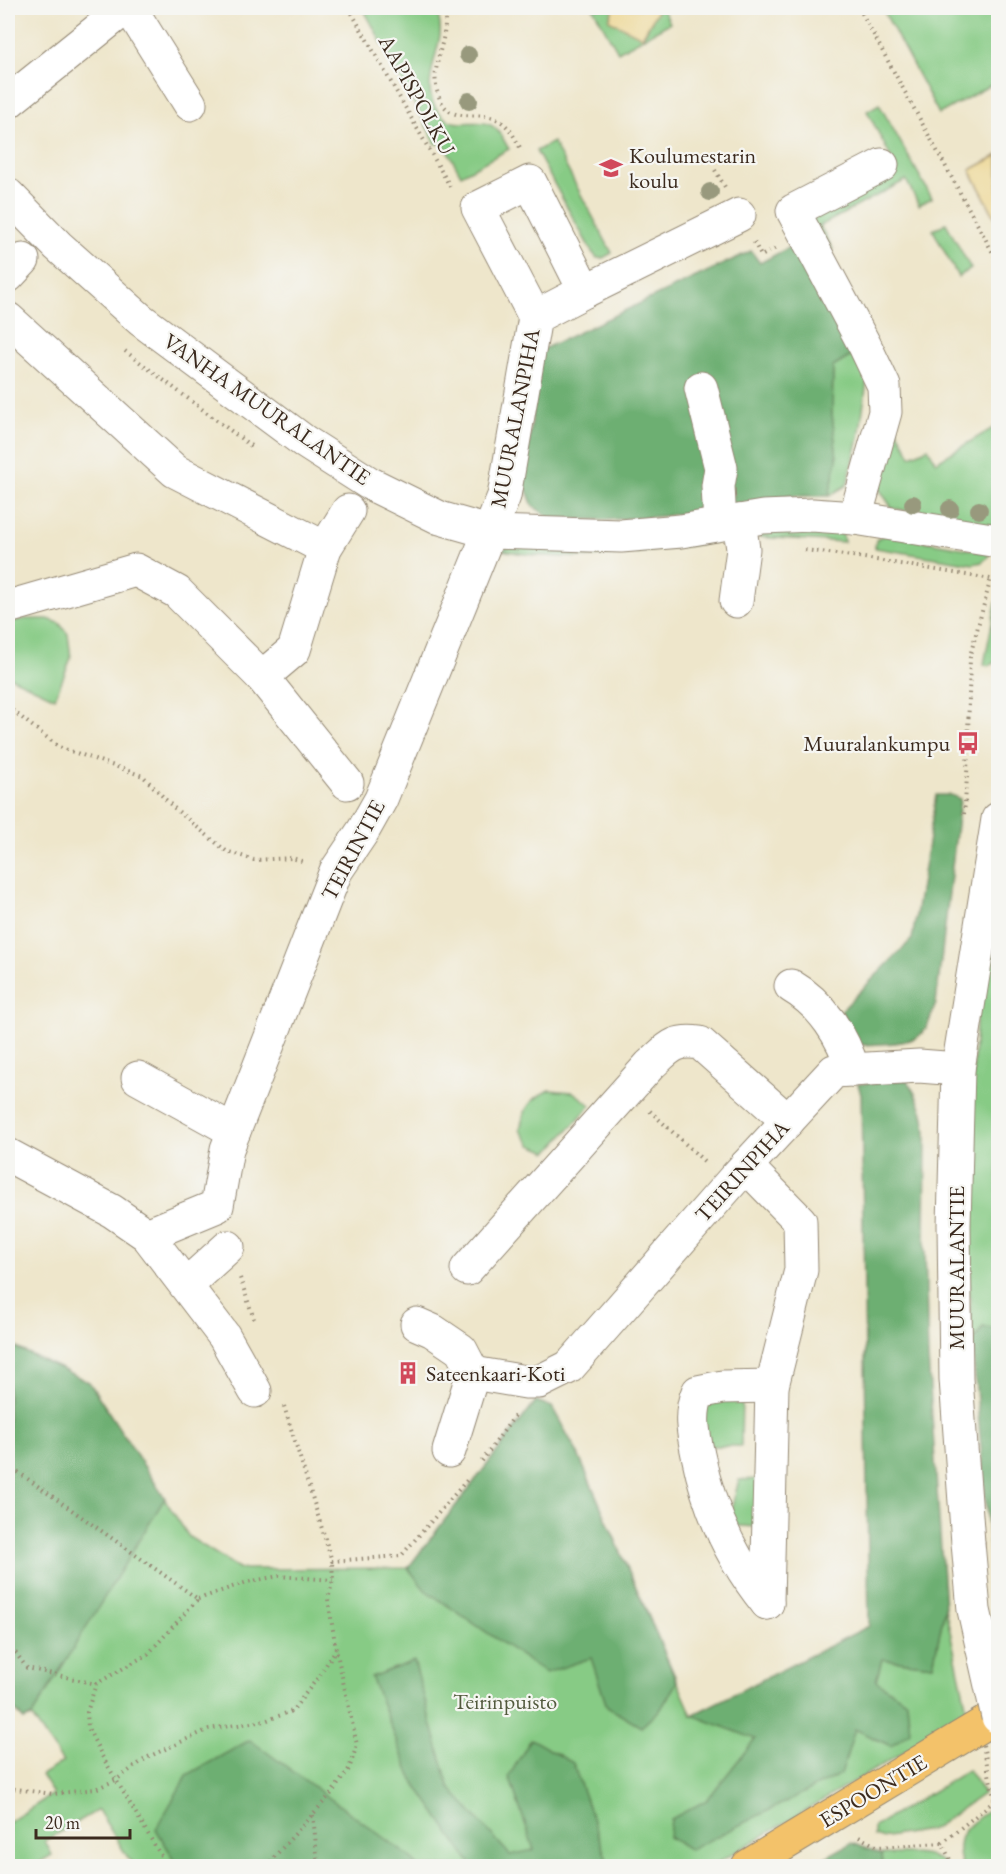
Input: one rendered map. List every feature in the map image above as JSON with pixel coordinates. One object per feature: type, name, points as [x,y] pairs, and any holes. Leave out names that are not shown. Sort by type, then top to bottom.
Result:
[{"type":"main road","name":"ESPOONTIE","points":[[748,1866],[999,1716]]},
{"type":"street","points":[[8,102],[114,17],[122,8]]},
{"type":"street","points":[[130,8],[189,104]]},
{"type":"street","points":[[855,518],[885,412],[884,386],[793,211],[882,165]]},
{"type":"street","points":[[467,203],[530,182],[585,291]]},
{"type":"street","name":"VANHA MUURALANTIE","points":[[8,195],[58,246],[141,320],[305,442],[369,483],[440,518],[489,532],[621,537],[681,531],[764,517],[812,515],[855,518],[999,541]]},
{"type":"street","name":"MUURALANPIHA","points":[[467,203],[535,317],[504,496],[489,532]]},
{"type":"street","points":[[535,317],[739,215]]},
{"type":"street","points":[[8,320],[175,471],[325,548]]},
{"type":"street","points":[[701,388],[721,468],[718,486],[729,523],[743,549],[736,601]]},
{"type":"street","points":[[262,677],[294,650],[325,548],[348,511]]},
{"type":"street","name":"TEIRINTIE","points":[[147,1235],[217,1206],[227,1149],[336,871],[381,799],[489,532]]},
{"type":"street","points":[[8,607],[136,570],[177,592],[262,677],[347,783]]},
{"type":"street","name":"MUURALANTIE","points":[[999,819],[958,1069],[954,1225],[956,1379],[974,1610],[999,1716]]},
{"type":"street","points":[[791,986],[806,994],[831,1022],[849,1056],[853,1070]]},
{"type":"street","points":[[467,1269],[627,1090],[670,1047],[684,1041],[700,1043],[788,1121]]},
{"type":"street","name":"TEIRINPIHA","points":[[539,1382],[569,1367],[746,1166],[834,1071],[919,1066],[958,1069]]},
{"type":"street","points":[[138,1078],[234,1131]]},
{"type":"street","points":[[8,1155],[112,1211],[147,1235],[269,1397]]},
{"type":"street","points":[[746,1166],[800,1221],[801,1270],[772,1386],[767,1603],[751,1584],[724,1537],[705,1489],[693,1431],[692,1406],[698,1392],[723,1387],[772,1386]]},
{"type":"street","points":[[186,1285],[234,1262]]},
{"type":"street","points":[[417,1324],[434,1331],[461,1350],[473,1373],[449,1451]]},
{"type":"street","points":[[473,1373],[539,1382]]},
{"type":"path","name":"AAPISPOLKU","points":[[349,8],[467,203]]},
{"type":"path","points":[[443,8],[446,17],[445,34],[437,58],[435,77],[438,94],[444,107],[452,113],[465,117],[495,118],[505,125],[522,152]]},
{"type":"path","points":[[859,8],[999,262]]},
{"type":"path","points":[[715,170],[722,183]]},
{"type":"path","points":[[8,707],[60,747],[143,776],[173,807],[226,851],[254,860],[292,858],[336,871]]},
{"type":"path","points":[[627,1090],[711,1168]]},
{"type":"path","points":[[234,1262],[257,1329]]},
{"type":"path","points":[[476,1470],[539,1382]]},
{"type":"path","points":[[266,1866],[331,1794],[349,1769],[357,1745],[336,1649],[328,1599],[333,1580],[332,1561],[269,1397]]},
{"type":"path","points":[[8,1465],[198,1599]]},
{"type":"path","points":[[332,1561],[401,1556],[468,1479]]},
{"type":"path","points":[[166,1866],[88,1728],[87,1712],[96,1684],[148,1654],[198,1599],[247,1582],[279,1576],[333,1580]]},
{"type":"path","points":[[8,1643],[27,1668],[96,1684]]},
{"type":"path","points":[[8,1788],[53,1794],[95,1790],[116,1780],[148,1757],[208,1729],[265,1720],[292,1711],[320,1675],[336,1649]]},
{"type":"path","points":[[856,1835],[878,1847],[942,1843],[999,1798]]},
{"type":"path","points":[[313,1815],[318,1866]]},
{"type":"path","points":[[942,1843],[953,1866]]},
{"type":"green space","points":[[363,8],[437,8],[440,35],[430,78],[430,89],[437,109],[445,118],[457,123],[478,122],[491,125],[499,132],[509,149],[461,175],[444,144],[436,144]]},
{"type":"green space","points":[[593,8],[614,8],[609,20],[643,37],[659,8],[662,8],[670,23],[618,52]]},
{"type":"green space","points":[[882,8],[998,8],[998,81],[939,114]]},
{"type":"green space","points":[[879,104],[932,198],[919,205],[906,180],[820,226],[833,249],[825,253],[807,220],[897,169],[867,111]]},
{"type":"green space","points":[[553,142],[612,253],[603,258],[597,258],[592,252],[536,151]]},
{"type":"green space","points":[[946,223],[971,269],[958,277],[933,230]]},
{"type":"green space","points":[[797,243],[856,353],[833,367],[832,414],[837,459],[829,496],[791,496],[665,516],[606,520],[550,518],[533,506],[524,483],[541,350],[751,251],[760,263]]},
{"type":"green space","points":[[856,353],[868,374],[859,438],[847,485],[829,496],[837,459],[832,414],[833,367]]},
{"type":"green space","points":[[893,422],[911,456],[928,448],[936,462],[998,425],[998,527],[892,508],[878,487]]},
{"type":"green space","points":[[766,529],[842,529],[844,542],[759,537]]},
{"type":"green space","points":[[885,534],[989,553],[982,562],[973,564],[875,548],[876,540]]},
{"type":"green space","points":[[726,540],[643,552],[586,557],[529,555],[502,550],[510,545]]},
{"type":"green space","points":[[998,600],[998,651],[996,662],[988,666],[984,664]]},
{"type":"green space","points":[[48,619],[59,623],[68,634],[71,658],[55,698],[8,676],[8,622]]},
{"type":"green space","points":[[936,795],[951,795],[960,799],[936,1003],[927,1027],[913,1039],[904,1042],[856,1045],[841,1011],[912,939]]},
{"type":"green space","points":[[998,884],[998,1332],[993,1328],[983,1327],[972,1343],[965,1202],[978,995]]},
{"type":"green space","points":[[907,1080],[920,1105],[926,1133],[925,1248],[928,1357],[945,1608],[933,1665],[882,1659],[876,1681],[907,1702],[910,1732],[891,1746],[855,1729],[841,1774],[690,1850],[669,1837],[671,1819],[707,1800],[755,1739],[692,1715],[869,1626],[861,1095],[858,1084]]},
{"type":"green space","points":[[549,1090],[573,1092],[591,1105],[548,1152],[531,1145],[520,1130],[528,1106]]},
{"type":"green space","points":[[983,1327],[993,1328],[998,1332],[998,1608],[989,1540],[972,1343]]},
{"type":"green space","name":"Teirinpuisto","points":[[8,1344],[89,1382],[189,1537],[240,1569],[408,1568],[536,1401],[552,1407],[577,1452],[692,1715],[755,1738],[855,1729],[891,1746],[907,1702],[876,1681],[882,1659],[933,1665],[945,1608],[968,1714],[712,1866],[129,1866],[132,1864],[98,1810],[45,1841],[52,1855],[33,1866],[8,1866],[8,1823],[53,1794],[41,1775],[63,1762],[32,1717],[24,1720],[8,1703]]},
{"type":"green space","points":[[8,1344],[89,1382],[165,1498],[32,1716],[24,1720],[8,1703]]},
{"type":"green space","points":[[742,1396],[741,1446],[699,1446],[699,1401]]},
{"type":"green space","points":[[536,1401],[552,1407],[577,1452],[677,1682],[661,1709],[641,1727],[607,1707],[591,1658],[546,1673],[425,1590],[408,1568]]},
{"type":"green space","points":[[760,1479],[757,1527],[727,1525],[739,1480]]},
{"type":"green space","points":[[414,1661],[449,1787],[510,1855],[534,1850],[509,1776],[531,1739],[573,1763],[609,1866],[472,1866],[412,1779],[371,1677]]},
{"type":"green space","points":[[250,1740],[410,1857],[418,1866],[178,1866],[156,1829],[187,1775]]},
{"type":"green space","points":[[968,1770],[984,1793],[939,1825],[929,1830],[881,1838],[874,1836],[874,1827]]},
{"type":"green space","points":[[989,1810],[998,1850],[998,1866],[962,1866],[959,1855],[960,1839],[968,1827]]},
{"type":"green space","points":[[851,1843],[882,1854],[883,1866],[810,1866]]},
{"type":"green space","points":[[882,1854],[925,1855],[947,1866],[883,1866]]},
{"type":"sand","points":[[614,8],[659,8],[642,37],[609,20]]},
{"type":"sand","points":[[998,155],[998,223],[970,170]]},
{"type":"place","name":"Koulumestarin koulu","points":[[611,168]]},
{"type":"place","name":"Muuralankumpu","points":[[968,743]]},
{"type":"place","name":"Sateenkaari-Koti","points":[[408,1373]]}]
